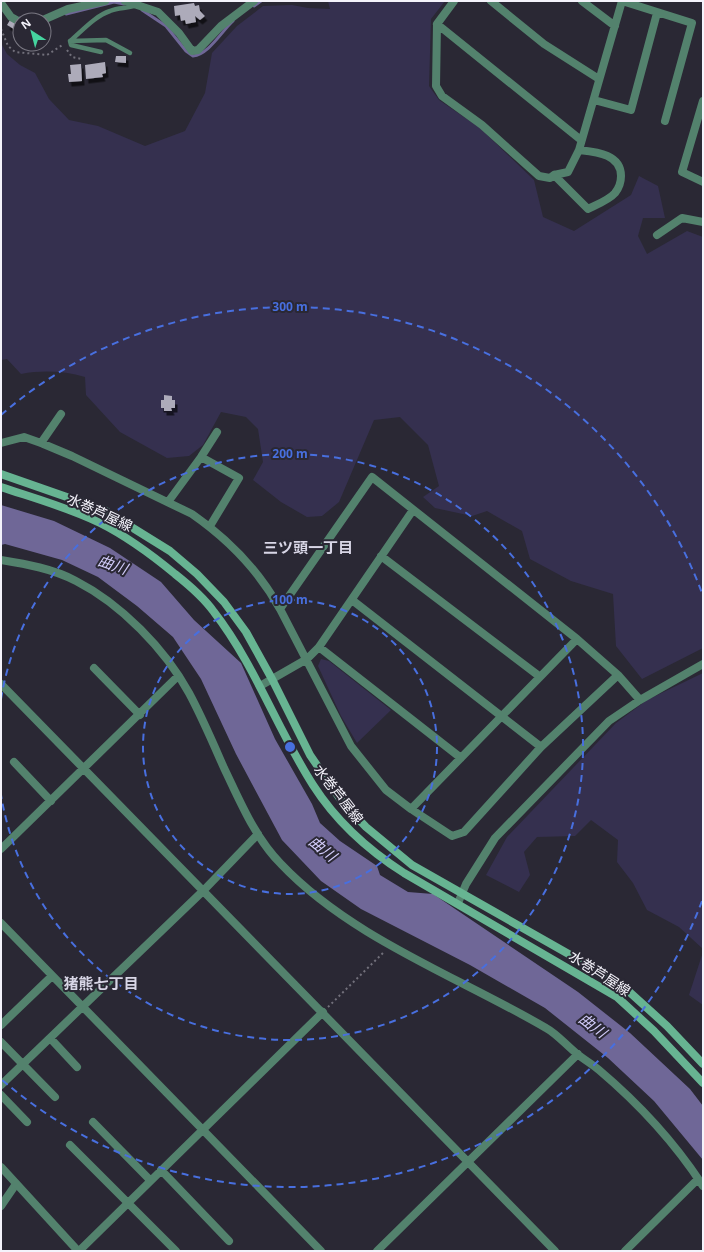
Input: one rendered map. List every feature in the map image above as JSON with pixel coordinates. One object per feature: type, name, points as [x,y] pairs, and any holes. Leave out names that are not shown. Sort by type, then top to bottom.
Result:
[{"type":"main road","name":"水巻芦屋線","points":[[1,474],[104,510],[170,551],[197,574],[224,602],[246,632],[272,679],[310,755],[343,803],[412,865],[588,965],[625,988],[667,1026],[703,1064]]},
{"type":"main road","name":"水巻芦屋線","points":[[1,487],[99,523],[133,541],[188,584],[214,611],[234,640],[260,686],[298,761],[314,787],[355,836],[387,862],[617,997],[654,1031],[703,1083]]},
{"type":"street","points":[[52,16],[68,9],[106,1]]},
{"type":"street","points":[[125,1],[158,12],[179,33],[192,51],[198,50],[221,26],[254,1]]},
{"type":"street","points":[[454,1],[436,24],[436,86],[442,96],[482,124],[539,176],[550,178],[554,175],[568,172],[579,150],[622,1],[692,23],[665,121]]},
{"type":"street","points":[[491,1],[544,44],[599,79]]},
{"type":"street","points":[[582,1],[615,26]]},
{"type":"street","points":[[1,3],[12,18]]},
{"type":"street","points":[[594,100],[631,110],[658,13]]},
{"type":"street","points":[[436,24],[581,140]]},
{"type":"street","points":[[703,101],[682,172],[703,182]]},
{"type":"street","points":[[554,175],[588,209],[614,194],[621,183],[621,173],[617,162],[598,152],[579,150]]},
{"type":"street","points":[[657,235],[682,218],[703,222]]},
{"type":"street","points":[[41,443],[61,414]]},
{"type":"street","points":[[168,502],[201,457],[217,432]]},
{"type":"street","points":[[1,443],[24,437],[41,443],[168,502],[210,526],[235,549],[267,586],[307,659],[334,716],[351,746],[386,790],[411,809],[452,836],[464,832],[541,747],[618,675]]},
{"type":"street","points":[[201,457],[239,478],[210,526]]},
{"type":"street","points":[[280,609],[372,477],[577,639],[618,675],[640,700]]},
{"type":"street","points":[[260,686],[307,659],[319,647],[413,510]]},
{"type":"street","points":[[381,556],[539,676]]},
{"type":"street","points":[[1,560],[52,571],[75,580],[101,596],[146,634],[163,654],[189,692],[240,802],[258,834],[279,863],[330,908],[391,945],[548,1030],[598,1069],[633,1101],[672,1145],[701,1183],[625,1251]]},
{"type":"street","points":[[352,600],[500,717],[541,747]]},
{"type":"street","points":[[411,809],[539,676],[577,639]]},
{"type":"street","points":[[319,647],[461,758]]},
{"type":"street","points":[[458,903],[462,893],[495,838],[609,721],[640,700],[703,664]]},
{"type":"street","points":[[94,668],[140,715]]},
{"type":"street","points":[[1,849],[140,715],[178,676]]},
{"type":"street","points":[[1,684],[204,890],[555,1251]]},
{"type":"street","points":[[14,762],[51,801]]},
{"type":"street","points":[[1,1085],[204,890],[258,834]]},
{"type":"street","points":[[1,923],[321,1251]]},
{"type":"street","points":[[1,1025],[52,976]]},
{"type":"street","points":[[1,1167],[78,1251],[323,1012]]},
{"type":"street","points":[[50,1038],[77,1067]]},
{"type":"street","points":[[1,1042],[54,1097]]},
{"type":"street","points":[[378,1251],[578,1054]]},
{"type":"street","points":[[1,1095],[28,1122]]},
{"type":"street","points":[[93,1122],[150,1180]]},
{"type":"street","points":[[70,1145],[176,1251]]},
{"type":"street","points":[[161,1170],[229,1241]]},
{"type":"street","points":[[1,1206],[16,1184]]},
{"type":"lane","points":[[70,41],[94,21],[110,11],[128,9],[138,5]]},
{"type":"lane","points":[[70,41],[106,40],[130,53]]},
{"type":"lane","points":[[70,41],[71,45],[101,52]]},
{"type":"path","points":[[1,29],[8,46],[15,52],[47,55],[70,41]]},
{"type":"path","points":[[323,1012],[391,945]]},
{"type":"shaded area","points":[[328,1],[445,1],[431,19],[429,86],[439,100],[480,128],[534,180],[543,217],[574,231],[631,195],[639,176],[658,186],[665,218],[643,218],[638,236],[647,254],[687,231],[703,237],[703,648],[642,679],[616,646],[613,594],[571,581],[530,559],[522,531],[487,511],[472,516],[435,508],[423,497],[439,486],[428,445],[400,417],[374,420],[339,502],[322,516],[307,517],[281,502],[253,480],[263,462],[258,429],[246,417],[221,412],[203,445],[189,456],[167,458],[120,432],[86,395],[85,377],[69,373],[53,372],[21,374],[7,359],[1,360],[1,43],[7,54],[20,65],[35,73],[49,99],[69,120],[98,126],[145,146],[185,131],[205,93],[212,53],[237,26],[263,6],[292,5],[308,8],[330,9]]},
{"type":"shaded area","points":[[321,659],[329,661],[391,710],[357,743],[341,716],[318,666]]},
{"type":"shaded area","points":[[703,673],[703,949],[679,927],[647,910],[633,883],[617,862],[618,840],[591,820],[575,836],[537,837],[524,852],[530,875],[519,892],[486,875],[507,837],[616,723],[647,700]]},
{"type":"shaded area","points":[[703,952],[703,1005],[689,995]]},
{"type":"water","name":"曲川","points":[[1,505],[54,521],[110,548],[161,582],[194,620],[241,663],[275,739],[312,804],[320,823],[340,841],[377,866],[380,875],[408,892],[433,894],[578,992],[630,1033],[690,1089],[703,1106],[703,1160],[654,1101],[608,1058],[545,1008],[470,965],[361,909],[321,881],[282,840],[236,754],[201,679],[173,637],[137,606],[98,577],[62,560],[5,544],[1,545]]},
{"type":"building","points":[[194,3],[195,6],[199,5],[200,11],[205,16],[200,20],[195,16],[196,22],[186,24],[185,20],[181,21],[180,15],[175,16],[174,6]]},
{"type":"building","points":[[10,20],[12,21],[12,28],[7,25]]},
{"type":"building","points":[[116,56],[126,56],[126,63],[115,62]]},
{"type":"building","points":[[105,62],[106,73],[102,74],[103,77],[86,79],[85,65]]},
{"type":"building","points":[[81,64],[82,81],[69,82],[68,74],[71,74],[70,65]]},
{"type":"building","points":[[164,395],[172,396],[172,400],[175,400],[175,408],[171,408],[172,411],[164,411],[164,408],[161,408],[161,400],[164,400]]},
{"type":"waterway","points":[[254,6],[261,1]]},
{"type":"waterway","points":[[66,14],[114,2],[124,4]]},
{"type":"waterway","points":[[142,10],[166,26],[186,51],[193,56],[210,47],[233,21]]},
{"type":"district","name":"三ツ頭一丁目","points":[[308,547]]},
{"type":"district","name":"猪熊七丁目","points":[[101,983]]}]
